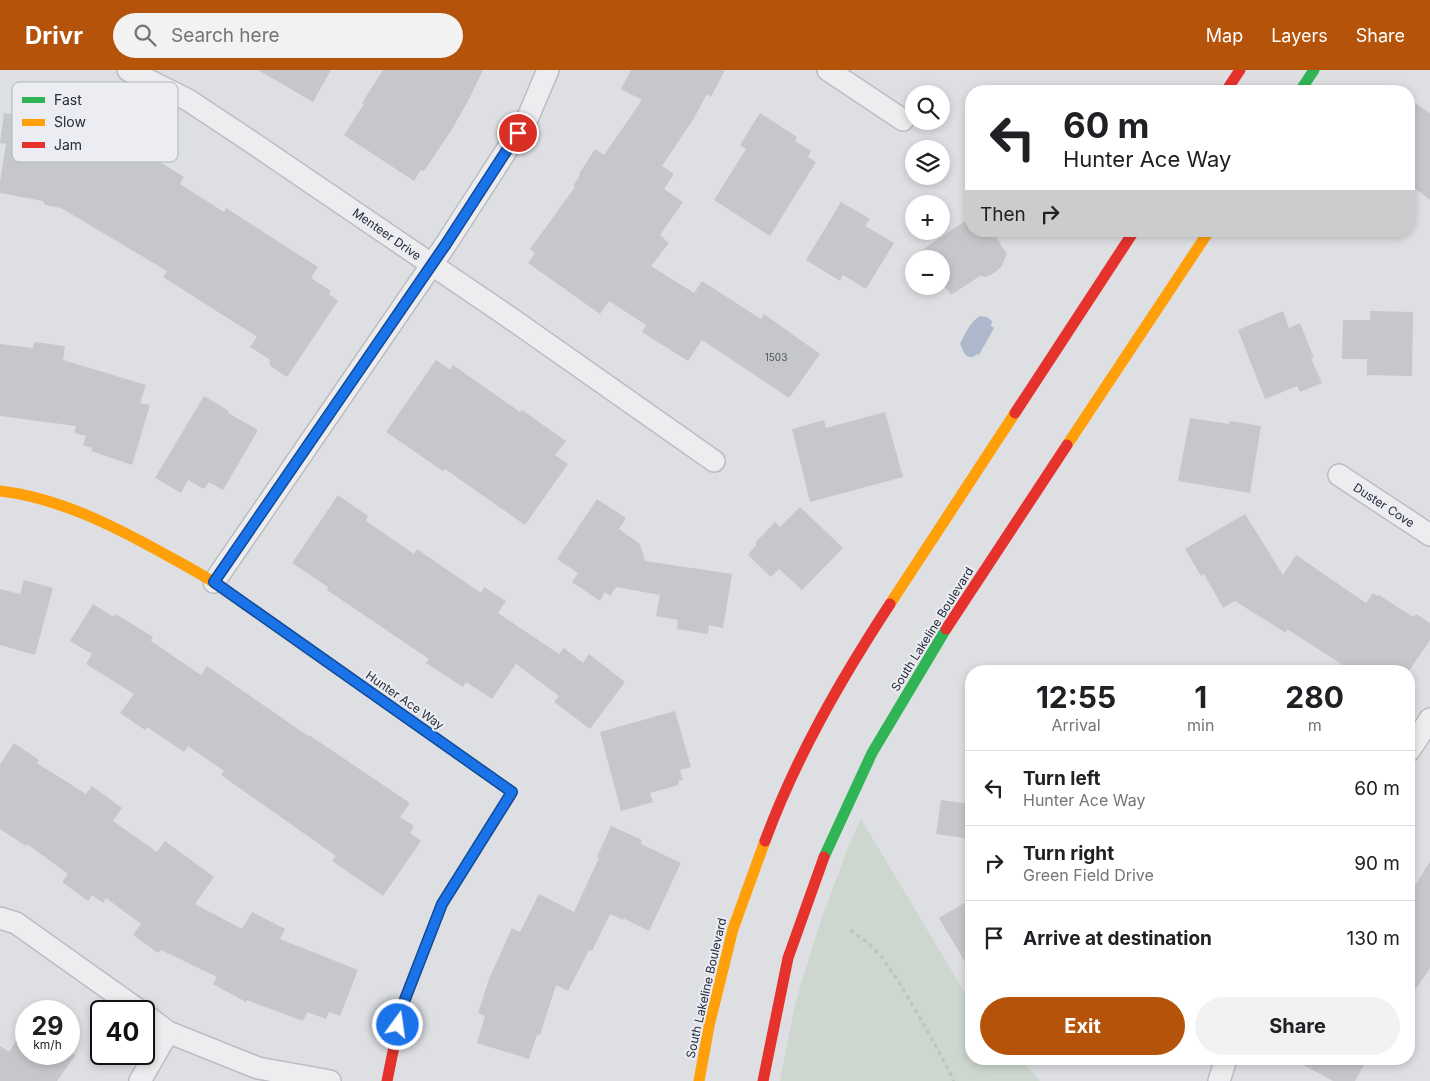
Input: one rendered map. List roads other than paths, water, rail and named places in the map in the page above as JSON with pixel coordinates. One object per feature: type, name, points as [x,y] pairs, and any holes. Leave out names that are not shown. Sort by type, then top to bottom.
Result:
[{"type":"main road","points":[[1230,85],[1240,70]]},
{"type":"main road","points":[[1304,85],[1314,70]]},
{"type":"main road","name":"South Lakeline Boulevard","points":[[700,1081],[709,1026],[733,929],[768,833],[807,744],[856,656],[1130,237]]},
{"type":"main road","name":"South Lakeline Boulevard","points":[[764,1081],[788,958],[826,851],[872,753],[938,641],[1205,237]]},
{"type":"main road","name":"Hunter Ace Way","points":[[0,491],[17,493],[79,512],[138,539],[214,582],[512,792],[442,904],[402,1007],[387,1081]]},
{"type":"street","name":"Menteer Drive","points":[[128,70],[152,82]]},
{"type":"street","points":[[214,582],[446,244],[528,117],[548,70]]},
{"type":"street","points":[[828,70],[903,120]]},
{"type":"street","name":"Menteer Drive","points":[[178,95],[506,315],[714,461]]},
{"type":"street","name":"Duster Cove","points":[[1339,476],[1430,535]]},
{"type":"street","points":[[1415,742],[1430,719]]},
{"type":"street","points":[[0,918],[16,922],[125,1000]]},
{"type":"street","points":[[155,1022],[168,1032],[258,1068],[330,1081]]},
{"type":"street","points":[[140,1081],[168,1032]]},
{"type":"street","points":[[1219,1081],[1224,1065]]},
{"type":"water","points":[[980,316],[987,317],[992,321],[991,326],[994,328],[979,355],[970,357],[964,353],[960,344],[971,325]]}]
